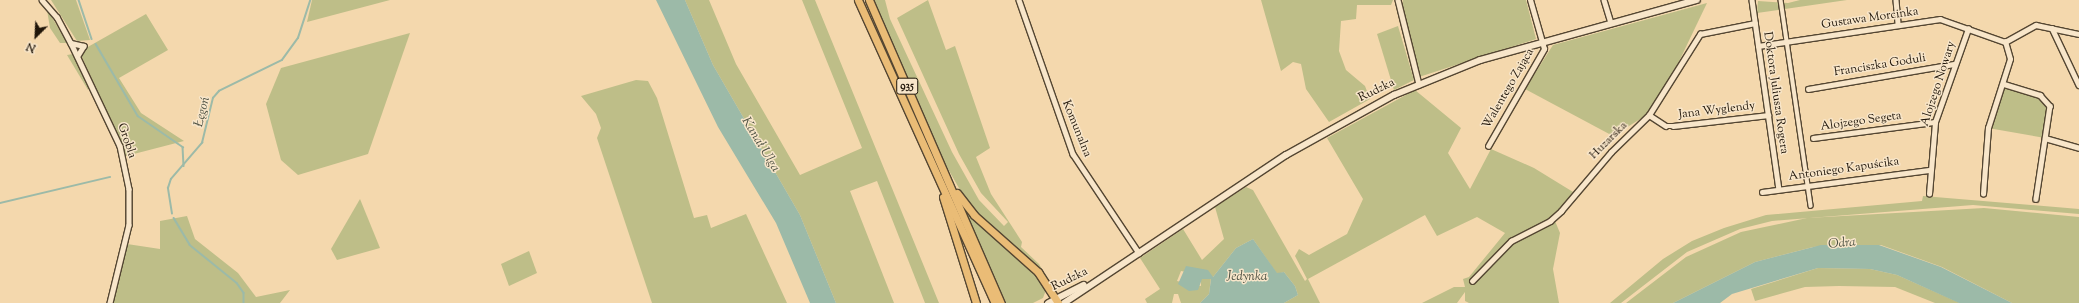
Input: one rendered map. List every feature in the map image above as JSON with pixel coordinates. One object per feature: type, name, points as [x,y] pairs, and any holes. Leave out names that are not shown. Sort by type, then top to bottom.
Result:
[{"type":"main road","name":"935","points":[[858,0],[936,176],[995,303]]},
{"type":"main road","name":"935","points":[[869,0],[946,172],[1001,303]]},
{"type":"main road","points":[[946,172],[974,215],[1038,272],[1057,301]]},
{"type":"main road","points":[[936,176],[976,303]]},
{"type":"main road","name":"Rudzka","points":[[1048,303],[1057,301]]},
{"type":"street","name":"Grobla","points":[[42,0],[57,17],[78,56],[120,146],[129,189],[129,225],[110,303]]},
{"type":"street","name":"Komunalna","points":[[1019,0],[1073,154],[1139,253]]},
{"type":"street","points":[[1398,0],[1419,84]]},
{"type":"street","points":[[1530,0],[1542,42]]},
{"type":"street","points":[[1604,0],[1611,23]]},
{"type":"street","name":"Rudzka","points":[[1057,301],[1139,253],[1324,132],[1419,84],[1480,60],[1611,23],[1674,3],[1697,0]]},
{"type":"street","name":"Doktora Juliusza Rogera","points":[[1752,0],[1779,189]]},
{"type":"street","points":[[1782,0],[1811,206]]},
{"type":"street","points":[[1896,0],[1898,25]]},
{"type":"street","name":"Gustawa Morcinka","points":[[1758,46],[1940,19],[2005,42]]},
{"type":"street","name":"Huzarska","points":[[1472,281],[1511,241],[1554,218],[1603,161],[1648,115],[1700,34],[1755,23]]},
{"type":"street","points":[[1983,194],[1988,128],[2004,84],[2010,56],[2005,42],[2036,25],[2079,34]]},
{"type":"street","points":[[2052,28],[2079,85]]},
{"type":"street","name":"Alojzego Nowary","points":[[1928,194],[1929,170],[1935,122],[1968,29]]},
{"type":"street","name":"Walentego Zająca","points":[[1488,146],[1542,54],[1542,42]]},
{"type":"street","points":[[71,43],[84,46],[78,56]]},
{"type":"street","name":"Franciszka Goduli","points":[[1808,89],[1955,64]]},
{"type":"street","points":[[2004,84],[2040,95],[2050,106],[2036,199]]},
{"type":"street","name":"Jana Wyglendy","points":[[1648,115],[1666,126],[1673,126],[1768,114]]},
{"type":"street","name":"Alojzego Segeta","points":[[1813,138],[1935,122]]},
{"type":"street","points":[[2045,138],[2079,148]]},
{"type":"street","name":"Antoniego Kapuścika","points":[[1762,192],[1929,170]]},
{"type":"street","name":"Rudzka","points":[[1064,303],[1102,276]]},
{"type":"green space","points":[[51,0],[76,0],[90,40],[77,41]]},
{"type":"green space","points":[[312,0],[390,0],[307,22]]},
{"type":"green space","points":[[685,0],[709,0],[736,64],[800,175],[862,148],[802,0],[815,0],[939,303],[925,303],[877,181],[850,191],[894,303],[836,303],[800,215],[713,65]]},
{"type":"green space","points":[[872,0],[885,0],[890,19],[952,152],[979,200],[1004,226],[1008,222],[981,193],[959,154],[897,18],[928,0],[946,50],[955,46],[990,148],[976,157],[991,194],[1022,242],[1021,247],[1039,264],[1050,283],[971,209],[944,162]]},
{"type":"green space","points":[[1261,0],[1393,0],[1391,5],[1357,5],[1356,19],[1341,21],[1339,51],[1346,70],[1365,86],[1370,99],[1329,122],[1306,89],[1301,64],[1293,62],[1281,71]]},
{"type":"green space","points":[[1403,0],[1526,0],[1536,39],[1419,77],[1401,10]]},
{"type":"green space","points":[[1800,0],[1847,0],[1757,13],[1758,1],[1788,3]]},
{"type":"green space","points":[[1707,3],[1673,74],[1656,101],[1645,116],[1613,136],[1525,89],[1553,45]]},
{"type":"green space","points":[[47,10],[67,43],[60,43],[50,28]]},
{"type":"green space","points":[[146,14],[168,50],[119,78],[141,113],[184,141],[126,156],[81,55],[86,48]]},
{"type":"green space","points":[[1398,26],[1414,80],[1394,90],[1377,34]]},
{"type":"green space","points":[[410,33],[368,154],[298,175],[281,160],[266,104],[281,68]]},
{"type":"green space","points":[[73,54],[89,85],[88,90],[67,55]]},
{"type":"green space","points":[[636,80],[648,81],[657,98],[694,218],[707,215],[711,228],[746,214],[787,303],[652,303],[597,138],[601,128],[596,114],[581,96]]},
{"type":"green space","points":[[2004,84],[2040,95],[2050,106],[2045,138],[1988,128]]},
{"type":"green space","points":[[1415,90],[1461,128],[1448,153],[1470,189],[1491,149],[1534,168],[1578,195],[1555,221],[1560,233],[1553,269],[1559,303],[1469,303],[1465,301],[1465,292],[1457,303],[1422,303],[1454,287],[1465,287],[1463,279],[1469,277],[1505,233],[1477,217],[1437,236],[1425,215],[1308,279],[1320,303],[1284,303],[1298,295],[1295,286],[1284,272],[1277,274],[1253,239],[1236,248],[1213,277],[1181,271],[1177,281],[1201,286],[1201,279],[1211,278],[1209,294],[1200,303],[1181,303],[1178,294],[1174,294],[1172,303],[1147,303],[1145,299],[1160,289],[1140,258],[1183,229],[1202,260],[1224,239],[1215,207],[1246,187],[1253,190],[1305,281],[1307,279],[1295,256],[1299,249],[1309,255],[1347,234],[1363,199],[1327,138]]},
{"type":"green space","points":[[1923,196],[2079,209],[2079,214],[1973,205],[1772,221],[1740,229],[1687,252],[1621,303],[1610,303],[1663,259],[1692,241],[1724,228],[1766,215],[1922,201]]},
{"type":"green space","points":[[360,199],[380,248],[337,260],[331,249]]},
{"type":"green space","points":[[960,202],[978,224],[1035,273],[1046,290],[1043,298],[1033,303],[1006,303]]},
{"type":"green space","points":[[1984,208],[2079,217],[2079,303],[2012,303],[1942,267],[1881,245],[1839,245],[1813,247],[1755,262],[1673,303],[1626,303],[1686,257],[1741,232],[1807,218]]},
{"type":"green space","points":[[187,216],[195,239],[238,273],[256,297],[290,290],[280,303],[113,303],[127,244],[160,249],[160,221]]},
{"type":"green space","points":[[529,251],[537,273],[509,286],[501,264]]},
{"type":"green space","points":[[1818,268],[1870,269],[1897,275],[1960,303],[1935,303],[1895,287],[1839,286],[1805,287],[1755,301],[1751,289]]},
{"type":"water","points":[[656,0],[685,0],[713,65],[800,215],[836,303],[810,303],[776,223],[718,127]]},
{"type":"water","name":"Jedynka","points":[[1253,239],[1277,273],[1284,272],[1295,286],[1298,295],[1284,303],[1200,303],[1209,294],[1211,279],[1202,279],[1198,290],[1189,291],[1178,284],[1186,266],[1208,270],[1213,277],[1236,248]]},
{"type":"water","points":[[1821,245],[1879,245],[1941,267],[2012,303],[1959,303],[1897,275],[1870,269],[1818,268],[1732,294],[1720,303],[1673,303],[1755,262]]},
{"type":"waterway","points":[[79,0],[92,39]]},
{"type":"waterway","name":"Łęgoń","points":[[172,214],[168,188],[171,179],[202,143],[213,98],[219,91],[282,60],[298,38],[310,0]]},
{"type":"waterway","points":[[96,44],[138,116],[183,147],[184,166]]},
{"type":"waterway","points":[[0,203],[110,177]]},
{"type":"waterway","name":"Łęgoń","points":[[174,218],[190,245],[237,283],[244,293],[244,303]]},
{"type":"water label","name":"Kanał Ulga","points":[[760,145]]},
{"type":"water label","name":"Odra","points":[[1842,244]]}]
